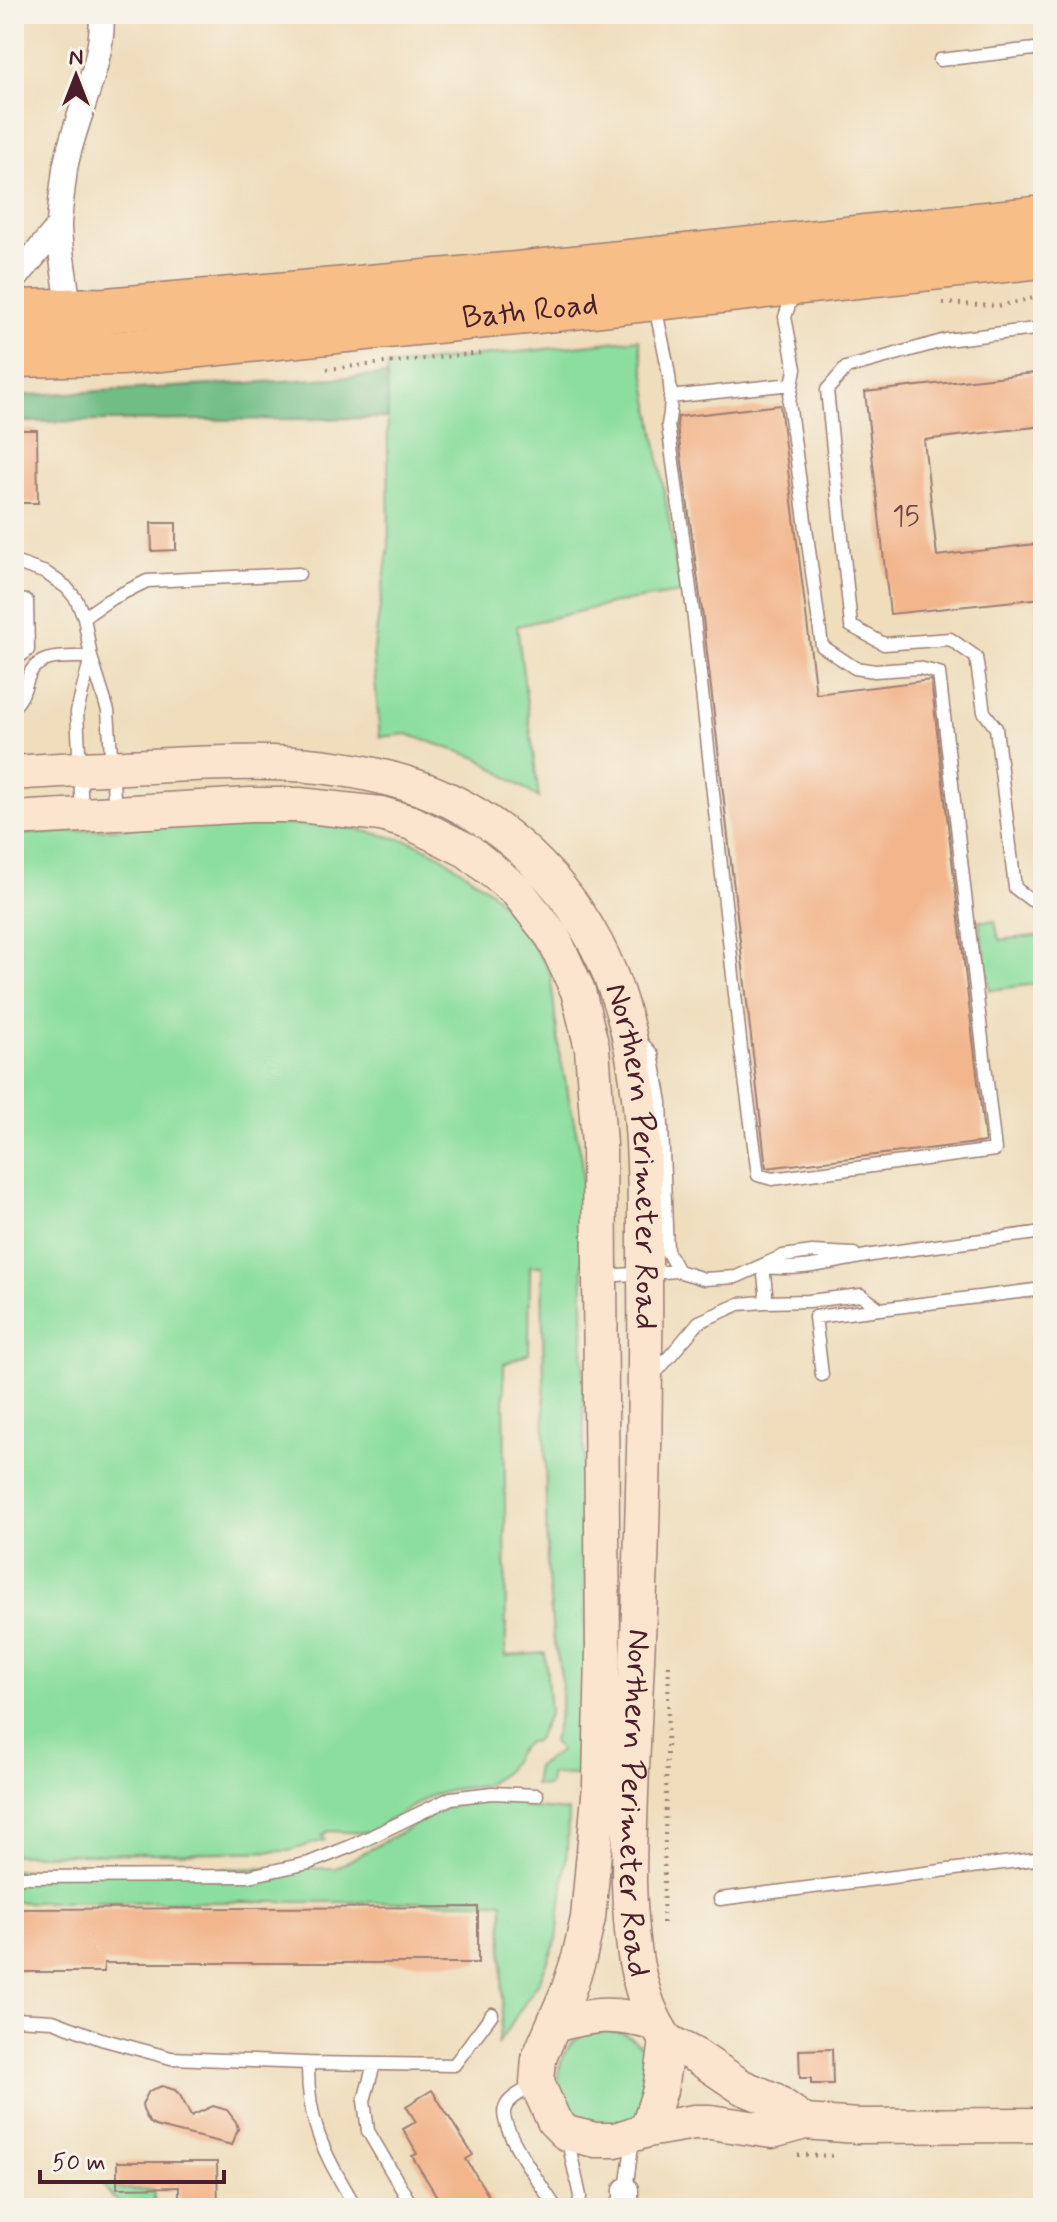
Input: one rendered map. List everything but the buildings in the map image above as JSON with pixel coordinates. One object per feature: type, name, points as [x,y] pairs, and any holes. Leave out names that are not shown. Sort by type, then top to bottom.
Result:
[{"type":"highway","name":"Bath Road","points":[[14,312],[68,315],[517,274],[1043,218]]},
{"type":"highway","name":"Bath Road","points":[[68,315],[121,353],[1043,256]]},
{"type":"highway","name":"Bath Road","points":[[14,355],[68,315]]},
{"type":"street","points":[[68,315],[59,226],[66,166],[94,65],[103,24],[101,14]]},
{"type":"street","points":[[14,280],[59,226]]},
{"type":"street","name":"Northern Perimeter Road","points":[[14,773],[252,761],[320,765],[357,771],[422,789],[457,805],[518,845],[568,897],[604,961],[625,1023],[642,1129],[646,1197],[662,1273],[645,1389],[629,1883],[635,1949],[644,1993],[660,2032]]},
{"type":"street","name":"Northern Perimeter Road","points":[[14,819],[299,805],[381,814],[412,823],[468,851],[517,891],[553,937],[578,991],[592,1048],[599,1145],[603,1653],[600,1785],[588,1918],[579,1958],[554,2025]]},
{"type":"street","points":[[805,2122],[774,2100],[742,2087],[660,2032],[624,2015],[600,2014],[554,2025],[539,2058],[537,2083],[550,2114],[566,2133],[595,2140],[615,2140],[640,2132],[710,2122],[772,2131],[805,2122],[927,2127],[1043,2125]]},
{"type":"street","points":[[640,2132],[660,2090],[660,2032]]},
{"type":"lane","points":[[940,60],[1043,48]]},
{"type":"lane","points":[[654,299],[667,364],[672,408],[668,425],[694,619],[741,1049],[758,1175],[772,1179],[995,1150],[939,673],[919,668],[875,671],[855,668],[822,646],[789,402],[795,369],[785,317],[796,283]]},
{"type":"lane","points":[[1043,328],[946,340],[846,368],[827,390],[851,626],[884,644],[950,639],[976,657],[984,712],[996,728],[1015,888],[1031,900],[1043,898]]},
{"type":"lane","points":[[670,397],[792,384]]},
{"type":"lane","points":[[14,562],[46,573],[66,587],[76,599],[84,617],[91,657],[108,711],[113,767],[98,813]]},
{"type":"lane","points":[[84,617],[147,581],[299,574]]},
{"type":"lane","points":[[14,600],[27,601],[28,650],[14,661]]},
{"type":"lane","points":[[14,706],[22,699],[30,671],[38,662],[52,658],[91,657]]},
{"type":"lane","points":[[91,657],[77,712],[79,769],[98,813]]},
{"type":"lane","points":[[600,1276],[662,1273],[704,1279],[736,1277],[783,1256],[804,1253],[870,1255],[1043,1236]]},
{"type":"lane","points":[[763,1267],[765,1302]]},
{"type":"lane","points":[[822,1375],[815,1317],[1043,1289]]},
{"type":"lane","points":[[645,1389],[659,1367],[699,1322],[739,1304],[861,1295],[879,1308]]},
{"type":"lane","points":[[14,1877],[249,1876],[320,1859],[451,1798],[492,1793],[537,1795]]},
{"type":"lane","points":[[720,1899],[1043,1858]]},
{"type":"lane","points":[[14,2019],[53,2021],[101,2039],[171,2058],[454,2065],[492,2014]]},
{"type":"lane","points":[[308,2063],[311,2115],[321,2147],[356,2208]]},
{"type":"lane","points":[[374,2064],[364,2101],[366,2123],[378,2150],[413,2208]]},
{"type":"lane","points":[[537,2083],[512,2099],[503,2114],[507,2129],[556,2208]]},
{"type":"lane","points":[[622,2202],[640,2132]]},
{"type":"lane","points":[[566,2133],[580,2196],[579,2208]]},
{"type":"path","points":[[663,1932],[669,1663]]},
{"type":"green space","points":[[639,339],[681,593],[615,603],[517,626],[539,798],[478,758],[407,734],[380,737],[373,655],[389,545],[387,366]]},
{"type":"green space","points":[[387,375],[388,418],[14,422],[14,396]]},
{"type":"green space","points":[[211,822],[343,826],[413,842],[440,855],[492,892],[511,914],[550,972],[560,1056],[582,1159],[586,1768],[576,1775],[550,1774],[549,1786],[534,1785],[537,1766],[560,1751],[553,1741],[561,1706],[562,1680],[553,1635],[547,1564],[542,1266],[530,1266],[529,1353],[504,1364],[506,1656],[545,1653],[550,1712],[536,1741],[527,1742],[505,1772],[484,1786],[455,1789],[428,1797],[369,1833],[328,1831],[322,1836],[325,1840],[288,1851],[14,1855],[14,835]]},
{"type":"green space","points":[[979,921],[995,921],[999,940],[1043,935],[1043,983],[990,990]]},
{"type":"green space","points":[[523,1801],[523,1807],[568,1811],[557,1939],[540,1980],[497,2045],[502,2019],[503,1902],[14,1902],[14,1870],[336,1868],[454,1803]]},
{"type":"green space","points":[[597,2032],[621,2032],[646,2051],[651,2062],[652,2074],[641,2107],[627,2121],[617,2125],[586,2121],[563,2099],[558,2080],[562,2060],[566,2050],[581,2037]]},
{"type":"green space","points":[[104,2185],[116,2185],[117,2189],[154,2190],[154,2202],[167,2203],[167,2207],[122,2204],[109,2194]]}]
